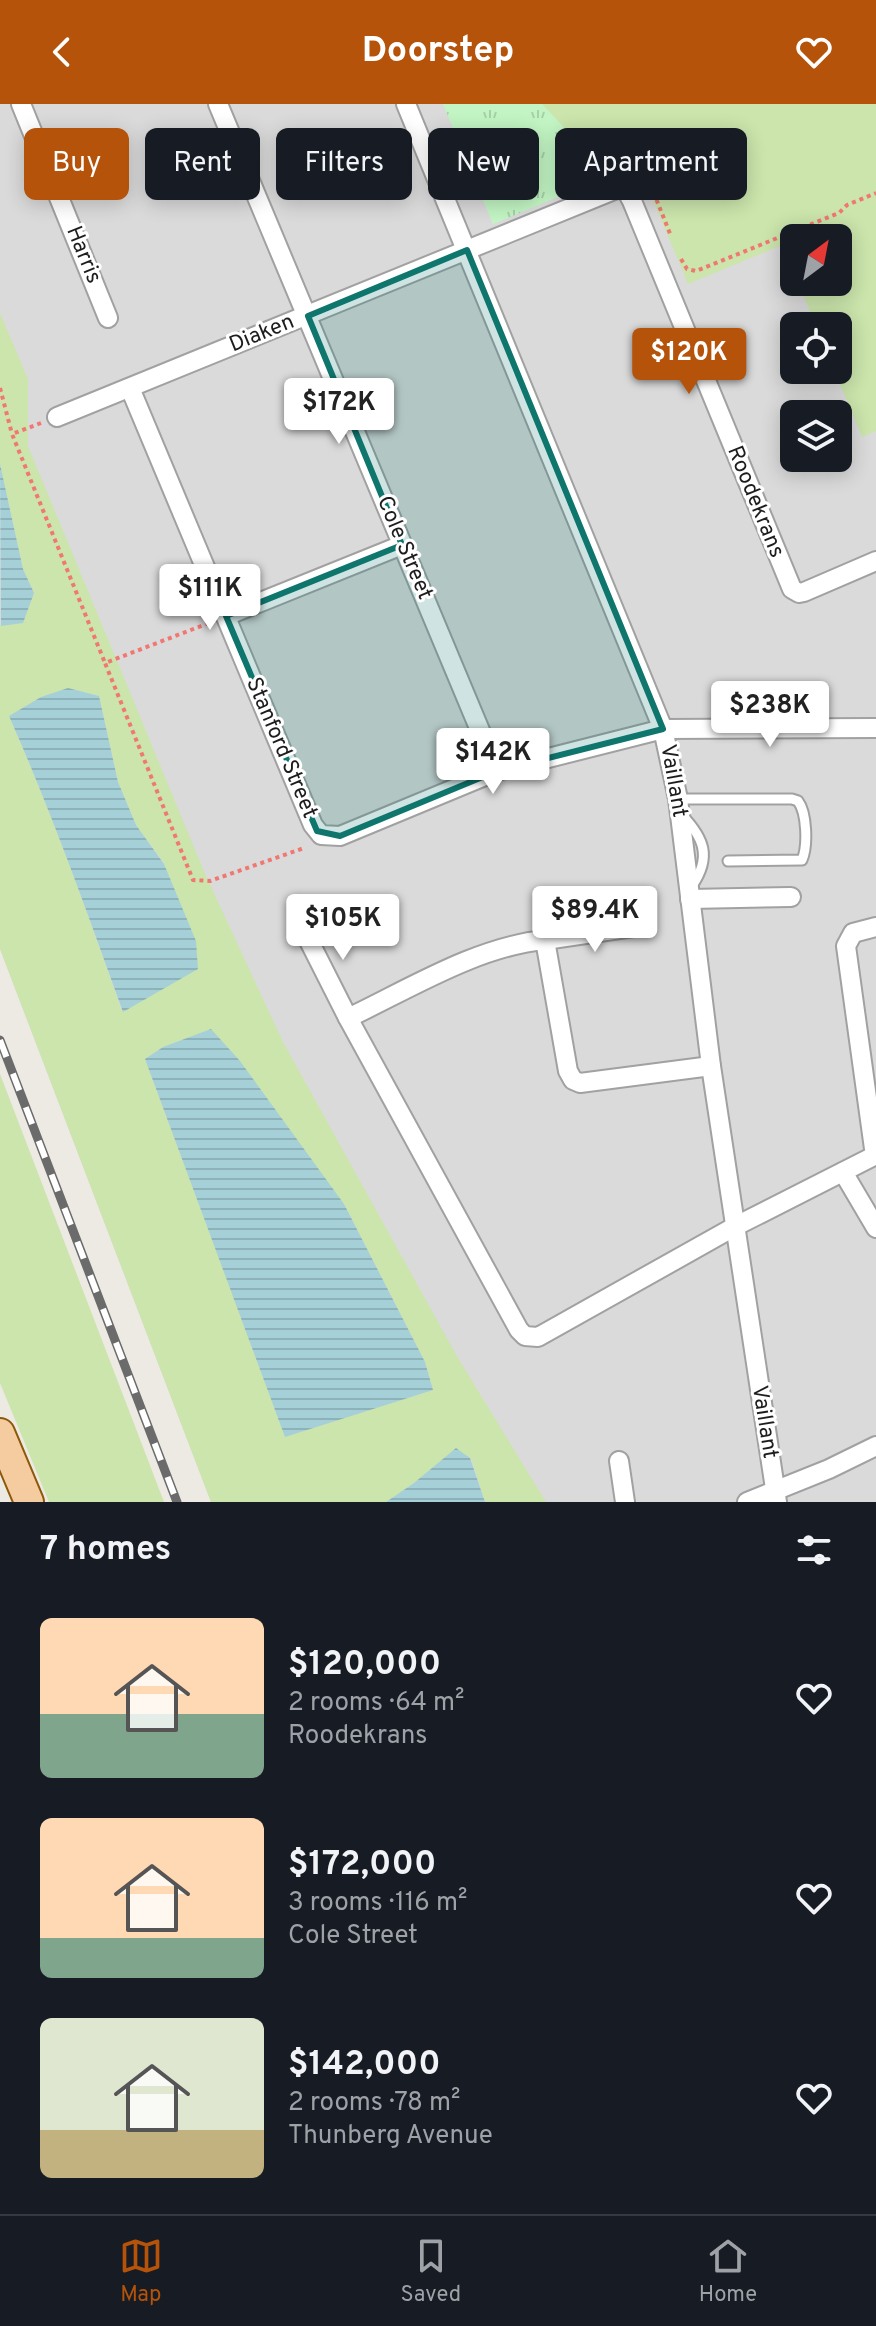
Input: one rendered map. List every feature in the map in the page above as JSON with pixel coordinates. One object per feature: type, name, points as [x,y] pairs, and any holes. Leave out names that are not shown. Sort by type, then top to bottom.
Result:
[{"type":"main road","points":[[0,1433],[29,1502]]},
{"type":"street","name":"Harris","points":[[21,104],[108,318]]},
{"type":"street","name":"Cole Street","points":[[218,104],[497,771]]},
{"type":"street","name":"Vaillant","points":[[406,104],[663,729],[679,806],[711,1066],[776,1497]]},
{"type":"street","points":[[467,250],[586,200]]},
{"type":"street","name":"Roodekrans","points":[[631,200],[792,589],[799,593],[876,561]]},
{"type":"street","name":"Diaken","points":[[57,417],[467,250]]},
{"type":"street","name":"Stanford Street","points":[[130,388],[313,825],[321,835],[330,838]]},
{"type":"street","points":[[226,616],[402,545]]},
{"type":"street","points":[[330,838],[497,771],[663,729],[876,728]]},
{"type":"street","points":[[689,895],[791,897]]},
{"type":"street","points":[[301,925],[348,1018],[519,1330],[525,1336],[538,1337],[734,1227],[876,1155],[846,946],[853,933],[876,927]]},
{"type":"street","points":[[348,1018],[491,950],[524,941],[640,926]]},
{"type":"street","points":[[545,940],[568,1071],[573,1080],[580,1083],[711,1066]]},
{"type":"street","points":[[843,1172],[876,1228]]},
{"type":"street","points":[[747,1502],[776,1497],[876,1446]]},
{"type":"street","points":[[619,1461],[625,1502]]},
{"type":"lane","points":[[679,806],[798,801],[803,812],[805,852],[802,860],[728,861]]},
{"type":"path","points":[[657,200],[681,261],[687,269],[696,271],[839,213],[847,205],[876,193]]},
{"type":"path","points":[[0,388],[12,434],[193,880],[210,881],[330,838]]},
{"type":"path","points":[[12,434],[57,417]]},
{"type":"path","points":[[105,663],[226,616]]},
{"type":"highlighted area","points":[[467,250],[663,729],[497,771],[340,836],[317,831],[226,616],[402,545],[308,316]]},
{"type":"shaded area","points":[[0,104],[876,104],[876,1502],[211,1502],[0,949]]},
{"type":"green space","points":[[443,104],[542,104],[565,128],[555,128],[555,198],[493,224],[483,200],[539,200],[539,128],[453,128]]},
{"type":"green space","points":[[542,104],[876,104],[876,431],[862,437],[852,413],[852,400],[847,400],[840,384],[852,384],[852,312],[810,312],[804,296],[852,296],[852,224],[780,224],[780,246],[688,284],[653,200],[747,200],[747,128],[565,128]]},
{"type":"green space","points":[[0,313],[28,379],[28,446],[206,876],[283,1042],[458,1358],[546,1502],[485,1502],[471,1458],[414,1483],[386,1502],[211,1502],[0,949],[0,625],[23,622],[34,593],[23,569],[0,464]],"holes":[[[99,696],[118,782],[136,825],[164,863],[122,1011],[54,826],[9,716]],[[163,1047],[344,1204],[425,1362],[433,1390],[285,1436],[145,1059]]]},
{"type":"green space","points":[[0,1074],[164,1502],[49,1502],[0,1383]]},
{"type":"water","points":[[0,464],[23,569],[34,593],[23,623],[1,626]]},
{"type":"water","points":[[68,688],[99,696],[118,782],[136,825],[164,864],[196,941],[198,969],[123,1012],[54,826],[9,716],[41,697]]},
{"type":"water","points":[[211,1029],[240,1061],[344,1204],[425,1362],[433,1390],[285,1437],[145,1059],[163,1047]]},
{"type":"water","points":[[456,1448],[470,1458],[485,1502],[386,1502],[414,1483]]},
{"type":"railway","points":[[0,1040],[177,1502]]}]
